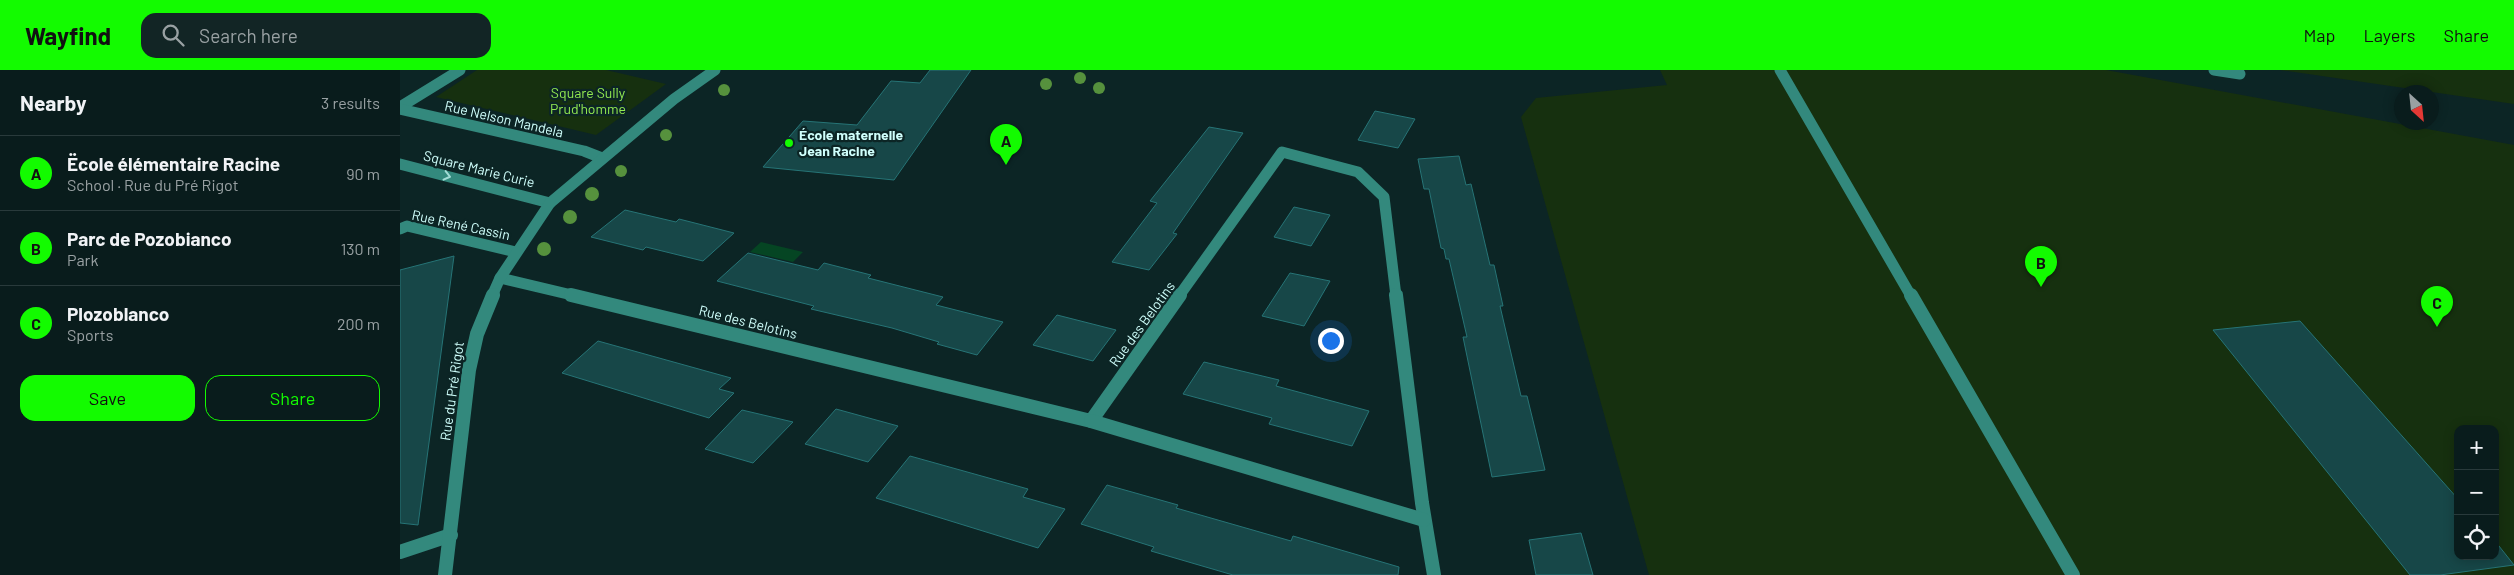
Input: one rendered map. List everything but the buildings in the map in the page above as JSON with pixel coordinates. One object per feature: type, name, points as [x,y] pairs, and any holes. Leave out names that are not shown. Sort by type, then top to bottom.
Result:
[{"type":"street","points":[[400,108],[460,70]]},
{"type":"street","name":"Rue du Pré Rigot","points":[[445,575],[469,370],[477,334],[500,278],[550,203],[674,99],[715,70]]},
{"type":"street","points":[[1780,70],[2073,575]]},
{"type":"street","points":[[2214,70],[2240,74]]},
{"type":"street","name":"Rue Nelson Mandela","points":[[400,108],[584,151],[602,158]]},
{"type":"street","name":"Rue des Belotins","points":[[500,278],[1090,421],[1282,152],[1358,172],[1384,197],[1424,520],[1434,575]]},
{"type":"street","name":"Square Marie Curie","points":[[400,164],[550,203]]},
{"type":"street","name":"Rue René Cassin","points":[[400,229],[407,226],[516,252]]},
{"type":"street","points":[[1090,421],[1424,520]]},
{"type":"street","points":[[400,552],[451,535]]},
{"type":"green space","name":"Square Sully Prud'homme","points":[[477,70],[606,70],[666,84],[596,135],[436,97]]},
{"type":"green space","points":[[1660,70],[2106,70],[2394,123],[2394,130],[2432,130],[2514,145],[2514,575],[1649,575],[1521,117],[1536,98],[1667,85]]},
{"type":"green space","points":[[2280,70],[2514,70],[2514,104],[2439,93],[2439,85],[2394,85],[2394,87]]},
{"type":"shaded area","points":[[761,242],[803,252],[793,262],[750,252]]},
{"type":"place","name":"École maternelle Jean Racine","points":[[789,143]]},
{"type":"place","name":"Ëcole élémentaire Racine","points":[[1006,165]]},
{"type":"place","name":"Parc de Pozobianco","points":[[2041,287]]},
{"type":"place","name":"Plozoblanco","points":[[2437,327]]}]
